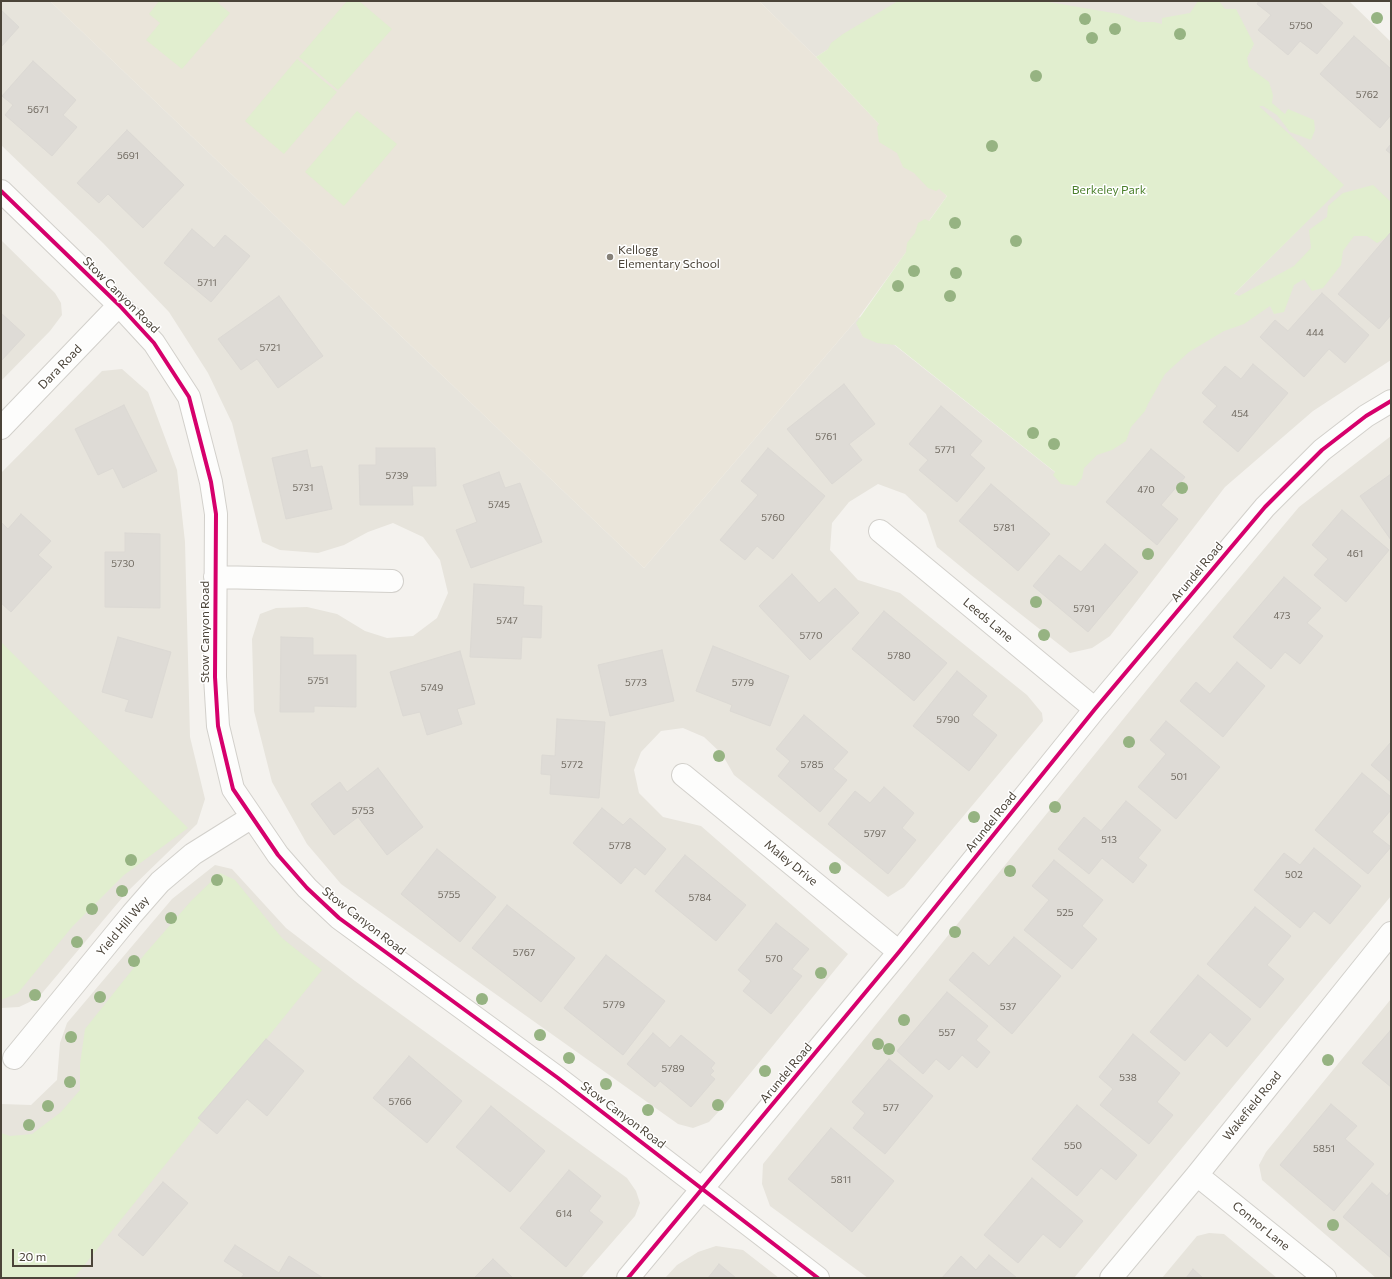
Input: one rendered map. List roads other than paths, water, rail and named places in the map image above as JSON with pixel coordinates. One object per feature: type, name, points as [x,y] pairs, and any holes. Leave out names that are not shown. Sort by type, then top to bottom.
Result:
[{"type":"street","name":"Stow Canyon Road","points":[[1,191],[119,305],[154,343],[189,397],[211,482],[216,514],[214,678],[218,726],[234,789],[278,855],[307,888],[339,918],[558,1078],[818,1278]]},
{"type":"street","name":"Dara Road","points":[[1,428],[119,305]]},
{"type":"street","name":"Arundel Road","points":[[628,1278],[899,952],[1095,709],[1265,507],[1322,450],[1366,416],[1391,401]]},
{"type":"street","name":"Leeds Lane","points":[[880,531],[1095,709]]},
{"type":"street","name":"Stow Canyon Road","points":[[215,577],[392,581]]},
{"type":"street","name":"Maley Drive","points":[[683,775],[899,952]]},
{"type":"street","name":"Yield Hill Way","points":[[14,1058],[160,882],[193,854],[252,817]]},
{"type":"street","name":"Wakefield Road","points":[[1111,1278],[1197,1174],[1391,933]]},
{"type":"street","name":"Connor Lane","points":[[1197,1174],[1325,1278]]},
{"type":"place","name":"Kellogg Elementary School","points":[[610,257]]},
{"type":"park label","name":"Berkeley Park","points":[[1109,190]]}]
